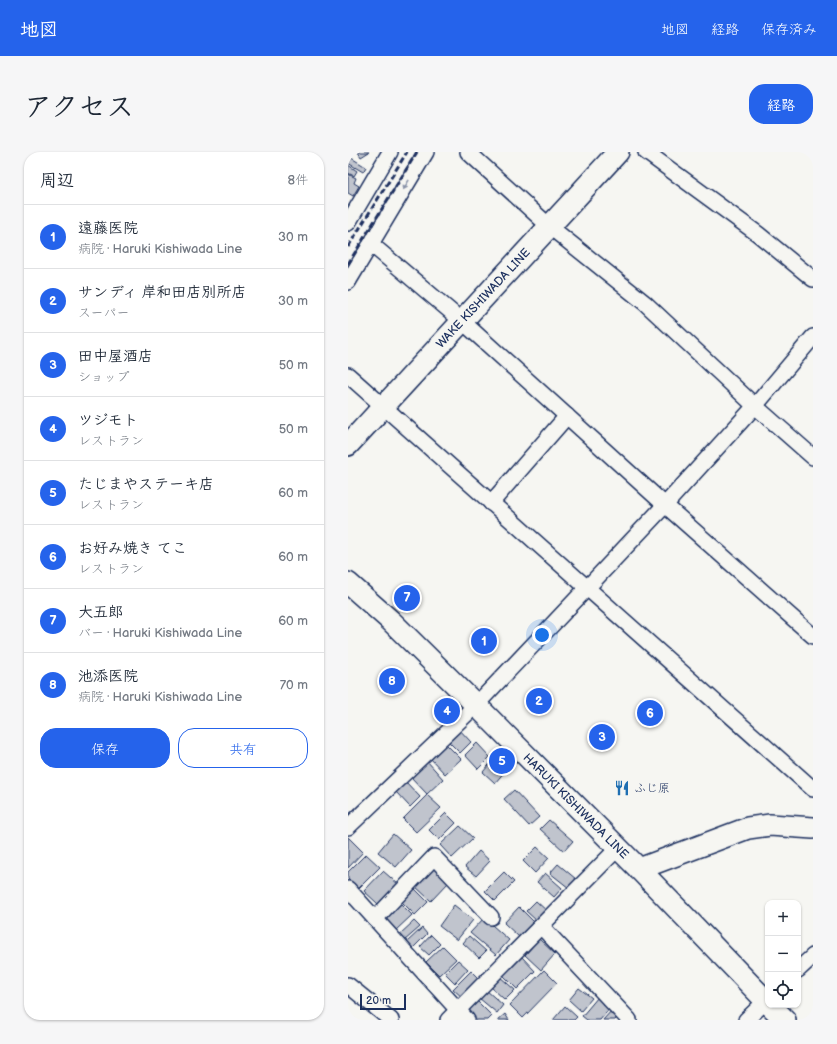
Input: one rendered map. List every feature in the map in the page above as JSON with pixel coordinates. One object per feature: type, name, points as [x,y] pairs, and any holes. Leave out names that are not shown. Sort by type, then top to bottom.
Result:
[{"type":"main road","name":"WAKE KISHIWADA LINE","points":[[348,445],[618,152]]},
{"type":"main road","name":"HARUKI KISHIWADA LINE","points":[[348,583],[391,621],[639,869],[748,828],[770,825],[813,828]]},
{"type":"main road","points":[[639,869],[765,999]]},
{"type":"main road","points":[[774,1008],[785,1020]]},
{"type":"street","points":[[348,223],[390,152]]},
{"type":"street","points":[[348,282],[426,152]]},
{"type":"street","points":[[468,152],[549,226],[645,303],[813,457]]},
{"type":"street","points":[[646,152],[758,234],[813,279]]},
{"type":"street","points":[[372,244],[462,321],[665,505],[813,636]]},
{"type":"street","points":[[349,825],[476,705],[665,505],[756,406],[813,337]]},
{"type":"street","points":[[348,375],[813,789]]},
{"type":"street","points":[[491,503],[566,416]]},
{"type":"street","points":[[348,889],[458,1017],[541,926],[618,848]]},
{"type":"street","points":[[375,919],[434,857],[491,917]]},
{"type":"street","points":[[541,926],[629,1020]]},
{"type":"street","points":[[801,967],[813,956]]},
{"type":"street","points":[[348,985],[391,1020]]},
{"type":"street","points":[[746,1020],[765,1004]]},
{"type":"building","points":[[358,152],[369,152],[361,157]]},
{"type":"building","points":[[348,156],[366,167],[363,172],[348,163]]},
{"type":"building","points":[[348,165],[357,171],[354,176],[348,173]]},
{"type":"building","points":[[348,174],[356,178],[354,183],[359,186],[353,196],[348,193]]},
{"type":"building","points":[[458,728],[471,742],[460,753],[446,739]]},
{"type":"building","points":[[445,743],[461,759],[445,774],[430,758]]},
{"type":"building","points":[[477,743],[490,757],[478,769],[465,755]]},
{"type":"building","points":[[494,759],[506,770],[495,783],[483,772]]},
{"type":"building","points":[[427,761],[443,779],[427,794],[410,776]]},
{"type":"building","points":[[405,781],[420,797],[410,807],[395,791]]},
{"type":"building","points":[[514,790],[539,817],[529,826],[504,799]]},
{"type":"building","points":[[427,795],[441,808],[416,832],[403,819]]},
{"type":"building","points":[[446,813],[456,823],[439,840],[429,830]]},
{"type":"building","points":[[549,820],[573,841],[564,851],[540,829]]},
{"type":"building","points":[[460,826],[473,838],[452,858],[440,845]]},
{"type":"building","points":[[393,834],[411,850],[396,867],[378,852]]},
{"type":"building","points":[[348,837],[363,852],[348,868]]},
{"type":"building","points":[[537,847],[549,858],[535,873],[523,861]]},
{"type":"building","points":[[479,851],[490,861],[476,876],[465,867]]},
{"type":"building","points":[[366,854],[380,867],[358,889],[348,879],[348,872]]},
{"type":"building","points":[[558,864],[576,879],[569,888],[550,873]]},
{"type":"building","points":[[432,866],[449,882],[431,901],[414,885]]},
{"type":"building","points":[[383,871],[398,884],[378,904],[364,891]]},
{"type":"building","points":[[504,872],[514,882],[495,901],[485,891]]},
{"type":"building","points":[[545,873],[562,888],[554,897],[537,882]]},
{"type":"building","points":[[412,886],[428,902],[415,915],[399,899]]},
{"type":"building","points":[[397,900],[412,915],[395,931],[380,916]]},
{"type":"building","points":[[536,901],[548,912],[538,922],[526,911]]},
{"type":"building","points":[[454,905],[473,920],[457,940],[439,926]]},
{"type":"building","points":[[519,907],[534,922],[519,937],[504,923]]},
{"type":"building","points":[[484,918],[509,940],[496,955],[470,933]]},
{"type":"building","points":[[414,921],[420,927],[404,941],[399,935]]},
{"type":"building","points":[[422,928],[427,934],[412,949],[406,943]]},
{"type":"building","points":[[431,935],[440,944],[429,955],[420,947]]},
{"type":"building","points":[[469,936],[486,951],[479,958],[463,943]]},
{"type":"building","points":[[539,939],[555,954],[541,970],[525,955]]},
{"type":"building","points":[[443,946],[456,959],[439,975],[426,962]]},
{"type":"building","points":[[522,957],[535,971],[517,989],[503,975]]},
{"type":"building","points":[[458,960],[468,969],[455,983],[445,973]]},
{"type":"building","points":[[544,970],[557,983],[523,1018],[510,1005]]},
{"type":"building","points":[[471,971],[481,981],[464,999],[453,989]]},
{"type":"building","points":[[499,976],[515,990],[505,1000],[490,986]]},
{"type":"building","points":[[579,988],[592,998],[581,1011],[569,1000]]},
{"type":"building","points":[[486,990],[503,1005],[497,1013],[479,998]]},
{"type":"building","points":[[598,997],[610,1008],[600,1020],[587,1020],[582,1016]]},
{"type":"building","points":[[477,1001],[492,1016],[488,1020],[475,1020],[466,1012]]},
{"type":"building","points":[[565,1006],[577,1017],[574,1020],[553,1020]]},
{"type":"building","points":[[612,1010],[619,1016],[615,1020],[603,1020]]},
{"type":"building","points":[[505,1014],[509,1020],[498,1020]]},
{"type":"railway","points":[[348,247],[407,152]]},
{"type":"railway","points":[[348,264],[417,152]]},
{"type":"place","name":"大五郎","points":[[407,598]]},
{"type":"place","name":"遠藤医院","points":[[484,641]]},
{"type":"place","name":"池添医院","points":[[392,681]]},
{"type":"place","name":"サンディ 岸和田店別所店","points":[[539,701]]},
{"type":"place","name":"ツジモト","points":[[447,711]]},
{"type":"place","name":"お好み焼き てこ","points":[[650,713]]},
{"type":"place","name":"田中屋酒店","points":[[602,737]]},
{"type":"place","name":"たじまやステーキ店","points":[[502,761]]},
{"type":"place","name":"ふじ原","points":[[622,788]]}]
